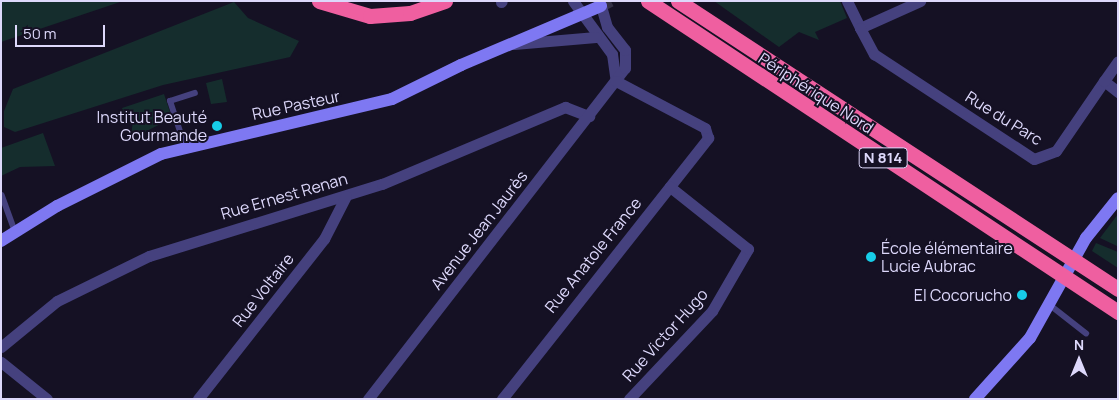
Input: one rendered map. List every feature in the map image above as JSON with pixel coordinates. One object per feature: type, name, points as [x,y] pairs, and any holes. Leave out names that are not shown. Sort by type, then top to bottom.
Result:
[{"type":"highway","points":[[319,1],[370,16],[410,13],[445,1]]},
{"type":"highway","name":"Périphérique Nord","points":[[648,1],[1118,312]]},
{"type":"highway","name":"Périphérique Nord","points":[[678,1],[1060,251],[1076,267],[1118,289]]},
{"type":"main road","name":"Rue Pasteur","points":[[1,240],[123,171],[185,147],[374,105],[601,6]]},
{"type":"main road","points":[[975,399],[1030,338],[1118,198]]},
{"type":"street","points":[[573,1],[596,37],[612,54],[616,81]]},
{"type":"street","points":[[847,1],[860,28],[920,1]]},
{"type":"street","name":"Avenue Jean Jaurès","points":[[368,399],[625,68],[626,56],[607,27],[601,6]]},
{"type":"street","name":"Rue du Parc","points":[[860,28],[874,54],[1034,159],[1056,151],[1104,81]]},
{"type":"street","points":[[509,45],[596,37]]},
{"type":"street","points":[[1118,61],[1104,81],[1118,92]]},
{"type":"street","name":"Rue Anatole France","points":[[502,399],[670,187],[709,133],[616,81]]},
{"type":"street","name":"Rue Ernest Renan","points":[[1,347],[57,300],[105,275],[230,227],[346,196],[565,107],[589,116]]},
{"type":"street","name":"Rue Victor Hugo","points":[[629,399],[712,311],[748,249],[670,187]]},
{"type":"street","name":"Rue Voltaire","points":[[198,399],[324,239],[346,196]]},
{"type":"street","points":[[1,362],[40,396]]},
{"type":"lane","points":[[185,147],[170,101],[195,94]]},
{"type":"lane","points":[[2,195],[15,231]]},
{"type":"lane","points":[[1050,304],[1086,333]]},
{"type":"green space","points":[[1,1],[123,1],[1,42]]},
{"type":"green space","points":[[714,1],[840,1],[847,18],[815,32],[819,40],[799,32],[779,47]]},
{"type":"green space","points":[[234,2],[248,18],[299,41],[290,57],[163,85],[15,132],[4,127],[4,111],[13,89]]},
{"type":"green space","points":[[222,79],[227,102],[211,104],[206,83]]},
{"type":"green space","points":[[164,94],[172,118],[139,135],[131,134],[133,122],[128,124],[122,108]]},
{"type":"green space","points":[[43,133],[55,166],[20,167],[1,176],[1,148]]},
{"type":"green space","points":[[1118,214],[1118,245],[1117,246],[1100,238]]},
{"type":"green space","points":[[1096,243],[1118,252],[1118,268],[1092,251]]},
{"type":"tunnel","points":[[601,6],[611,1]]},
{"type":"place","name":"Institut Beauté Gourmande","points":[[217,126]]},
{"type":"place","name":"École élémentaire Lucie Aubrac","points":[[871,257]]},
{"type":"place","name":"El Cocorucho","points":[[1022,295]]}]
